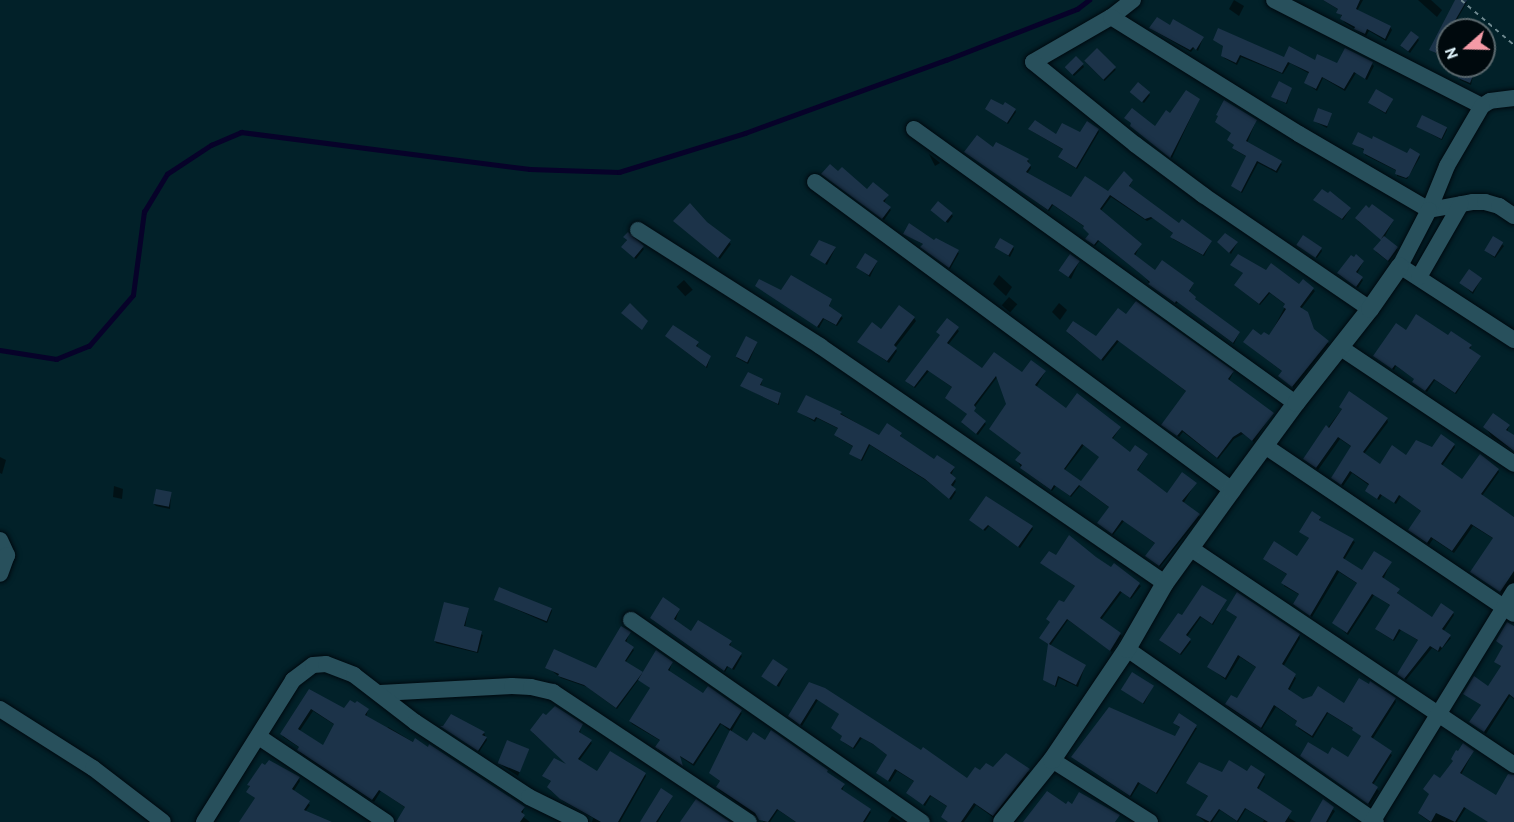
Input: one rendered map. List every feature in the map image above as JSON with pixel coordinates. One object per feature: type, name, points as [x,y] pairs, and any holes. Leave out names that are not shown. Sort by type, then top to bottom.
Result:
[{"type":"street","points":[[1133,0],[1111,17],[1033,62],[1174,174],[1370,309]]},
{"type":"street","points":[[1274,0],[1482,106]]},
{"type":"street","points":[[1111,17],[1299,134],[1429,210],[1485,202],[1499,206],[1514,216]]},
{"type":"street","points":[[1002,822],[1052,760],[1127,649],[1166,583],[1190,548],[1400,266],[1429,210],[1447,166],[1482,106],[1490,102],[1514,98]]},
{"type":"street","points":[[914,129],[1296,403]]},
{"type":"street","points":[[815,182],[1232,490]]},
{"type":"street","points":[[1419,277],[1461,204]]},
{"type":"street","points":[[639,230],[820,346],[1166,583]]},
{"type":"street","points":[[1400,266],[1514,340]]},
{"type":"street","points":[[1341,348],[1514,464]]},
{"type":"street","points":[[1265,446],[1509,611]]},
{"type":"street","points":[[0,540],[7,555],[0,574]]},
{"type":"street","points":[[1190,548],[1514,765]]},
{"type":"street","points":[[1127,649],[1374,821],[1437,715],[1509,611],[1514,591]]},
{"type":"street","points":[[631,620],[922,822]]},
{"type":"street","points":[[204,822],[293,680],[313,665],[326,664],[339,667],[380,693],[415,722],[519,790],[580,822]]},
{"type":"street","points":[[380,693],[512,686],[553,692],[749,822]]},
{"type":"street","points":[[0,709],[93,768],[163,822]]},
{"type":"street","points":[[259,737],[386,822]]},
{"type":"street","points":[[1052,760],[1150,822]]},
{"type":"path","points":[[1461,0],[1514,45]]},
{"type":"building","points":[[1323,0],[1360,0],[1356,9],[1391,26],[1385,39],[1367,29],[1365,34],[1354,29],[1355,27],[1340,19],[1342,15],[1336,13],[1338,9]]},
{"type":"building","points":[[1455,0],[1467,0],[1456,18],[1446,18]]},
{"type":"building","points":[[1157,17],[1170,25],[1173,19],[1204,37],[1196,50],[1193,47],[1190,50],[1149,28]]},
{"type":"building","points":[[1218,28],[1284,57],[1289,46],[1315,60],[1317,54],[1337,63],[1345,48],[1373,62],[1365,79],[1354,72],[1344,89],[1322,77],[1316,89],[1304,83],[1309,72],[1288,62],[1282,73],[1240,55],[1236,63],[1221,56],[1223,46],[1213,40]]},
{"type":"building","points":[[1411,31],[1419,37],[1408,51],[1400,45]]},
{"type":"building","points":[[1436,37],[1436,53],[1429,50]]},
{"type":"building","points":[[1097,48],[1116,67],[1103,80],[1084,61]]},
{"type":"building","points":[[1076,56],[1084,64],[1072,75],[1065,67]]},
{"type":"building","points":[[1458,78],[1472,78],[1470,83]]},
{"type":"building","points":[[1279,81],[1292,88],[1286,103],[1271,97]]},
{"type":"building","points":[[1138,82],[1150,92],[1142,102],[1130,92]]},
{"type":"building","points":[[1376,89],[1393,99],[1385,113],[1368,103]]},
{"type":"building","points":[[1186,90],[1200,99],[1170,158],[1130,126],[1131,123],[1124,118],[1132,108],[1155,126],[1166,110],[1170,113]]},
{"type":"building","points":[[991,99],[1003,105],[1005,102],[1016,109],[1007,123],[985,109]]},
{"type":"building","points":[[1224,100],[1257,120],[1246,141],[1282,161],[1276,171],[1257,161],[1241,192],[1231,186],[1246,156],[1232,148],[1234,145],[1227,140],[1231,133],[1215,122]]},
{"type":"building","points":[[1318,108],[1332,113],[1327,126],[1313,121]]},
{"type":"building","points":[[1422,115],[1447,127],[1441,139],[1416,127]]},
{"type":"building","points":[[1035,120],[1056,134],[1062,123],[1080,132],[1087,121],[1099,129],[1076,168],[1058,157],[1063,149],[1028,129]]},
{"type":"building","points":[[1358,132],[1372,139],[1373,136],[1407,153],[1410,148],[1420,154],[1409,176],[1406,178],[1395,174],[1396,170],[1363,153],[1364,149],[1352,144]]},
{"type":"building","points":[[977,135],[993,147],[996,142],[1029,159],[1027,161],[1031,165],[1026,172],[1071,197],[1085,176],[1108,191],[1124,171],[1133,180],[1129,186],[1179,223],[1182,219],[1212,241],[1203,255],[1170,237],[1173,233],[1151,217],[1145,219],[1110,195],[1100,209],[1142,244],[1134,254],[1155,270],[1162,260],[1194,283],[1189,291],[1196,297],[1195,299],[1240,332],[1233,343],[1176,301],[1175,303],[1148,284],[1150,282],[1098,240],[1094,245],[1085,239],[1089,234],[1083,228],[1084,226],[1052,204],[1048,210],[964,152]]},
{"type":"building","points":[[830,164],[838,171],[842,167],[867,189],[873,182],[889,195],[883,201],[891,207],[882,219],[821,174]]},
{"type":"building","points":[[1322,189],[1328,193],[1330,191],[1351,208],[1342,219],[1313,200]]},
{"type":"building","points":[[938,201],[953,213],[945,222],[930,210]]},
{"type":"building","points":[[690,203],[707,222],[731,240],[718,258],[673,221]]},
{"type":"building","points":[[1372,204],[1394,220],[1381,239],[1384,236],[1398,247],[1388,261],[1373,249],[1381,240],[1355,218],[1366,205],[1369,208]]},
{"type":"building","points":[[909,223],[934,240],[936,238],[959,250],[949,268],[920,247],[923,244],[903,234]]},
{"type":"building","points":[[628,232],[644,246],[634,258],[621,247],[627,240],[623,237]]},
{"type":"building","points":[[1225,233],[1238,242],[1229,253],[1217,242]]},
{"type":"building","points":[[1303,235],[1322,248],[1315,258],[1296,245]]},
{"type":"building","points":[[1493,236],[1503,242],[1495,257],[1484,251]]},
{"type":"building","points":[[1000,238],[1014,246],[1008,256],[994,248]]},
{"type":"building","points":[[819,240],[836,247],[825,264],[810,255]]},
{"type":"building","points":[[865,253],[878,261],[869,275],[856,267]]},
{"type":"building","points":[[1070,254],[1080,261],[1068,277],[1059,270]]},
{"type":"building","points":[[1238,254],[1266,270],[1271,263],[1299,284],[1303,279],[1314,288],[1300,307],[1308,312],[1314,329],[1329,341],[1292,387],[1278,376],[1282,371],[1243,342],[1253,329],[1261,335],[1264,332],[1269,335],[1286,309],[1283,307],[1285,304],[1269,292],[1259,304],[1234,285],[1243,273],[1230,265]]},
{"type":"building","points":[[1356,254],[1364,261],[1356,272],[1363,277],[1356,287],[1337,273],[1351,255],[1354,257]]},
{"type":"building","points":[[1469,269],[1482,278],[1472,292],[1459,283]]},
{"type":"building","points":[[791,275],[832,299],[829,306],[842,315],[836,325],[823,318],[817,327],[755,286],[759,279],[781,290]]},
{"type":"building","points":[[1136,301],[1234,371],[1228,379],[1274,413],[1252,441],[1241,432],[1233,437],[1217,458],[1182,430],[1177,436],[1161,425],[1186,391],[1117,340],[1101,360],[1066,331],[1073,321],[1096,336],[1118,308],[1126,314]]},
{"type":"building","points":[[630,303],[648,321],[642,330],[621,313]]},
{"type":"building","points":[[899,305],[915,317],[894,345],[897,348],[887,361],[857,342],[872,322],[881,329]]},
{"type":"building","points":[[1416,314],[1448,335],[1451,331],[1472,345],[1469,348],[1481,356],[1455,393],[1434,379],[1425,391],[1412,382],[1414,379],[1395,365],[1392,369],[1373,356],[1396,323],[1406,330]]},
{"type":"building","points":[[947,318],[959,327],[947,343],[982,368],[994,352],[1022,372],[1031,360],[1046,371],[1035,385],[1066,408],[1077,393],[1121,427],[1112,438],[1130,452],[1135,445],[1148,454],[1137,470],[1167,493],[1182,472],[1197,483],[1182,501],[1200,514],[1159,566],[1145,556],[1155,543],[1122,520],[1112,534],[1097,523],[1109,507],[1079,485],[1070,496],[1054,485],[1051,490],[1020,468],[1022,465],[1015,460],[1021,453],[989,429],[1006,404],[996,376],[974,405],[976,408],[974,411],[986,421],[976,434],[961,422],[967,414],[945,398],[952,387],[927,370],[914,387],[905,381],[940,335],[936,332]],"holes":[[[1082,444],[1099,457],[1081,481],[1064,469]]]},
{"type":"building","points":[[673,325],[699,342],[696,346],[711,356],[706,367],[665,336]]},
{"type":"building","points":[[746,336],[758,342],[747,362],[736,356]]},
{"type":"building","points":[[748,372],[763,379],[760,385],[781,393],[778,404],[740,386]]},
{"type":"building","points":[[1349,391],[1388,418],[1363,452],[1380,464],[1392,445],[1406,455],[1416,440],[1432,447],[1441,434],[1455,444],[1441,464],[1462,479],[1480,454],[1499,469],[1481,494],[1514,517],[1514,571],[1500,592],[1470,572],[1493,538],[1471,524],[1452,551],[1431,537],[1427,543],[1408,530],[1421,511],[1399,495],[1394,503],[1380,494],[1377,499],[1365,491],[1369,484],[1350,471],[1341,485],[1331,478],[1351,446],[1338,437],[1316,468],[1303,459],[1326,425],[1329,428],[1342,409],[1339,407]]},
{"type":"building","points":[[806,395],[842,412],[840,414],[879,435],[887,423],[902,433],[900,436],[934,459],[937,455],[955,467],[950,473],[956,478],[951,485],[956,489],[949,499],[925,479],[869,444],[861,460],[849,454],[853,446],[834,435],[838,428],[816,417],[814,420],[797,412]]},
{"type":"building","points":[[1493,413],[1510,425],[1506,430],[1514,435],[1514,451],[1483,427]]},
{"type":"building","points":[[156,489],[172,492],[169,507],[153,504]]},
{"type":"building","points":[[986,496],[1033,526],[1018,547],[988,525],[983,530],[969,520]]},
{"type":"building","points":[[1312,511],[1321,517],[1319,520],[1354,539],[1343,558],[1362,570],[1374,551],[1392,562],[1382,577],[1400,589],[1397,593],[1432,617],[1441,603],[1454,612],[1442,629],[1451,635],[1442,648],[1440,646],[1438,651],[1430,646],[1404,679],[1397,674],[1418,640],[1399,629],[1393,640],[1375,629],[1390,605],[1372,594],[1347,633],[1332,623],[1357,583],[1337,570],[1310,616],[1293,604],[1299,594],[1281,583],[1287,574],[1263,559],[1274,541],[1297,556],[1309,538],[1299,532]]},
{"type":"building","points":[[1069,535],[1096,557],[1111,567],[1114,563],[1140,583],[1130,598],[1120,591],[1100,618],[1121,633],[1110,651],[1067,619],[1049,644],[1086,665],[1076,685],[1058,676],[1055,686],[1043,680],[1048,644],[1039,638],[1050,622],[1046,619],[1059,600],[1064,602],[1075,586],[1040,563],[1049,551],[1056,555]]},
{"type":"building","points":[[1202,585],[1227,600],[1212,624],[1200,616],[1186,635],[1191,639],[1180,654],[1159,640],[1178,613],[1182,615]]},
{"type":"building","points":[[499,587],[552,608],[547,621],[494,600]]},
{"type":"building","points":[[1237,592],[1300,634],[1282,664],[1296,674],[1288,689],[1303,699],[1312,696],[1318,686],[1344,703],[1359,678],[1369,684],[1370,681],[1396,698],[1371,737],[1392,751],[1372,783],[1378,787],[1368,804],[1300,756],[1308,742],[1328,754],[1332,747],[1348,757],[1361,736],[1352,730],[1353,728],[1327,712],[1312,736],[1295,725],[1297,721],[1274,705],[1261,728],[1225,704],[1231,695],[1237,698],[1256,667],[1238,655],[1225,678],[1207,667],[1237,617],[1226,610]]},
{"type":"building","points":[[663,597],[680,609],[674,619],[691,631],[698,620],[732,641],[729,645],[742,653],[732,669],[727,666],[724,671],[650,618]]},
{"type":"building","points":[[444,602],[469,608],[464,626],[482,631],[477,652],[434,641]]},
{"type":"building","points":[[1507,622],[1514,626],[1514,698],[1509,694],[1484,732],[1469,722],[1481,705],[1463,694],[1474,676],[1488,686],[1501,666],[1494,662],[1503,646],[1496,641]]},
{"type":"building","points":[[621,626],[631,632],[625,641],[634,647],[625,661],[643,672],[616,708],[584,685],[558,676],[559,674],[545,668],[554,649],[596,668]]},
{"type":"building","points":[[656,650],[673,662],[668,670],[703,693],[708,686],[742,710],[730,729],[720,723],[693,764],[680,756],[683,766],[655,747],[660,740],[629,721],[650,688],[638,680]]},
{"type":"building","points":[[773,659],[788,669],[776,686],[761,676]]},
{"type":"building","points":[[1132,672],[1154,686],[1143,704],[1121,690]]},
{"type":"building","points":[[809,682],[825,688],[921,750],[923,747],[967,778],[975,767],[980,770],[986,763],[993,767],[1006,753],[1030,769],[993,816],[974,803],[961,822],[948,822],[941,817],[947,806],[930,795],[923,805],[906,793],[914,781],[895,769],[888,781],[876,773],[887,755],[873,744],[860,737],[853,748],[840,740],[842,736],[831,728],[839,714],[816,699],[800,725],[788,716]]},
{"type":"building","points":[[309,689],[344,708],[350,700],[355,703],[357,701],[369,709],[365,715],[413,742],[415,738],[428,747],[429,744],[525,807],[521,812],[525,815],[520,822],[396,822],[405,807],[379,790],[372,800],[297,750],[299,747],[280,734]],"holes":[[[311,709],[334,724],[323,745],[298,729]]]},
{"type":"building","points":[[555,706],[583,724],[579,732],[592,740],[578,759],[597,771],[610,751],[646,773],[618,822],[601,822],[560,799],[547,787],[551,781],[542,776],[554,758],[566,764],[530,730],[543,713],[546,715]]},
{"type":"building","points":[[1109,707],[1175,736],[1180,727],[1173,723],[1179,713],[1197,725],[1156,793],[1138,782],[1130,796],[1071,757]]},
{"type":"building","points":[[451,714],[485,732],[482,735],[487,737],[478,751],[440,726],[443,726]]},
{"type":"building","points":[[730,730],[747,741],[753,732],[765,740],[771,730],[777,734],[828,770],[827,772],[845,784],[841,789],[871,809],[863,822],[796,822],[777,809],[768,822],[759,820],[755,813],[716,787],[720,781],[709,773]]},
{"type":"building","points":[[507,740],[529,749],[520,772],[498,763]]},
{"type":"building","points":[[1463,743],[1474,751],[1460,773],[1496,795],[1508,774],[1514,775],[1514,822],[1488,822],[1464,807],[1455,822],[1436,813],[1431,822],[1418,813],[1429,794],[1423,789],[1434,774],[1440,778],[1453,761],[1451,759],[1456,750],[1458,751]]},
{"type":"building","points":[[269,760],[300,777],[292,789],[310,801],[304,810],[332,822],[239,822],[255,798],[246,792],[250,786],[247,785],[262,763],[265,765]]},
{"type":"building","points":[[1229,760],[1247,771],[1251,765],[1265,774],[1257,788],[1292,811],[1285,822],[1268,822],[1245,808],[1237,821],[1219,809],[1210,822],[1196,815],[1208,796],[1186,783],[1190,776],[1199,762],[1222,772]]},
{"type":"building","points":[[661,788],[673,796],[656,822],[640,822]]},
{"type":"building","points":[[1047,791],[1066,804],[1068,801],[1072,804],[1079,792],[1120,815],[1115,822],[1023,822]]},
{"type":"building","points":[[696,799],[730,822],[680,822]]},
{"type":"building","points":[[1323,799],[1334,807],[1326,822],[1310,822]]},
{"type":"waterway","points":[[0,350],[56,359],[89,346],[133,295],[144,212],[167,174],[211,145],[241,132],[530,169],[619,172],[745,133],[946,60],[1077,9],[1089,0]]}]
